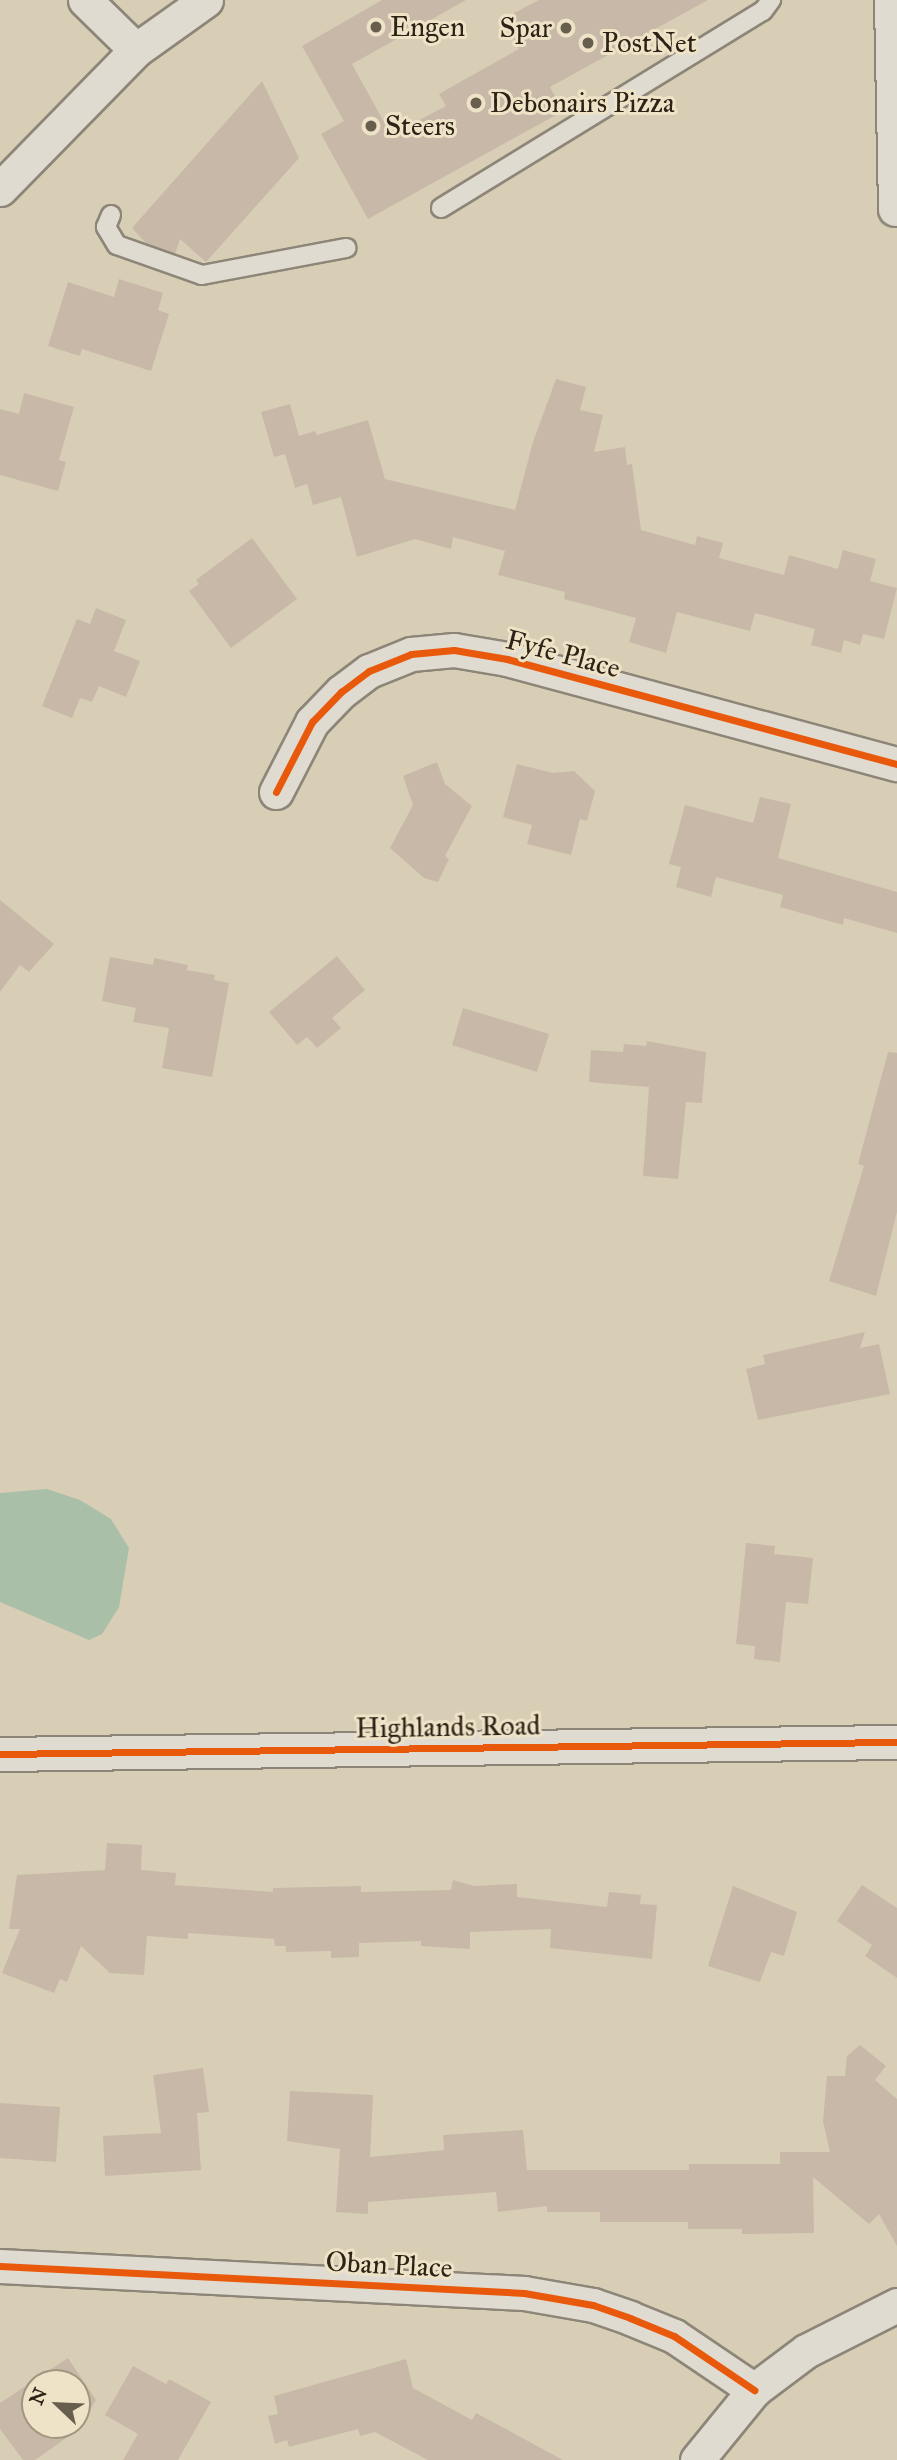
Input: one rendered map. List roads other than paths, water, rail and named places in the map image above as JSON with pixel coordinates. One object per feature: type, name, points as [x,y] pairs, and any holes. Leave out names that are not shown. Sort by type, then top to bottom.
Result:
[{"type":"street","points":[[85,0],[146,42]]},
{"type":"street","points":[[0,190],[146,42],[179,0]]},
{"type":"street","points":[[146,42],[206,0]]},
{"type":"street","points":[[891,0],[895,209]]},
{"type":"street","name":"Fyfe Place","points":[[276,792],[312,722],[341,692],[369,671],[411,654],[454,650],[508,659],[897,764]]},
{"type":"street","name":"Highlands Road","points":[[0,1754],[897,1742]]},
{"type":"street","name":"Oban Place","points":[[0,2266],[524,2293],[593,2305],[674,2336],[754,2390]]},
{"type":"street","points":[[697,2460],[754,2390],[806,2351],[897,2305]]},
{"type":"lane","points":[[441,208],[763,11],[771,0]]},
{"type":"lane","points":[[111,215],[106,227],[117,245],[202,275],[346,248]]},
{"type":"place","name":"Engen","points":[[376,27]]},
{"type":"place","name":"Spar","points":[[566,28]]},
{"type":"place","name":"PostNet","points":[[588,43]]},
{"type":"place","name":"Debonairs Pizza","points":[[476,103]]},
{"type":"place","name":"Steers","points":[[371,126]]}]
